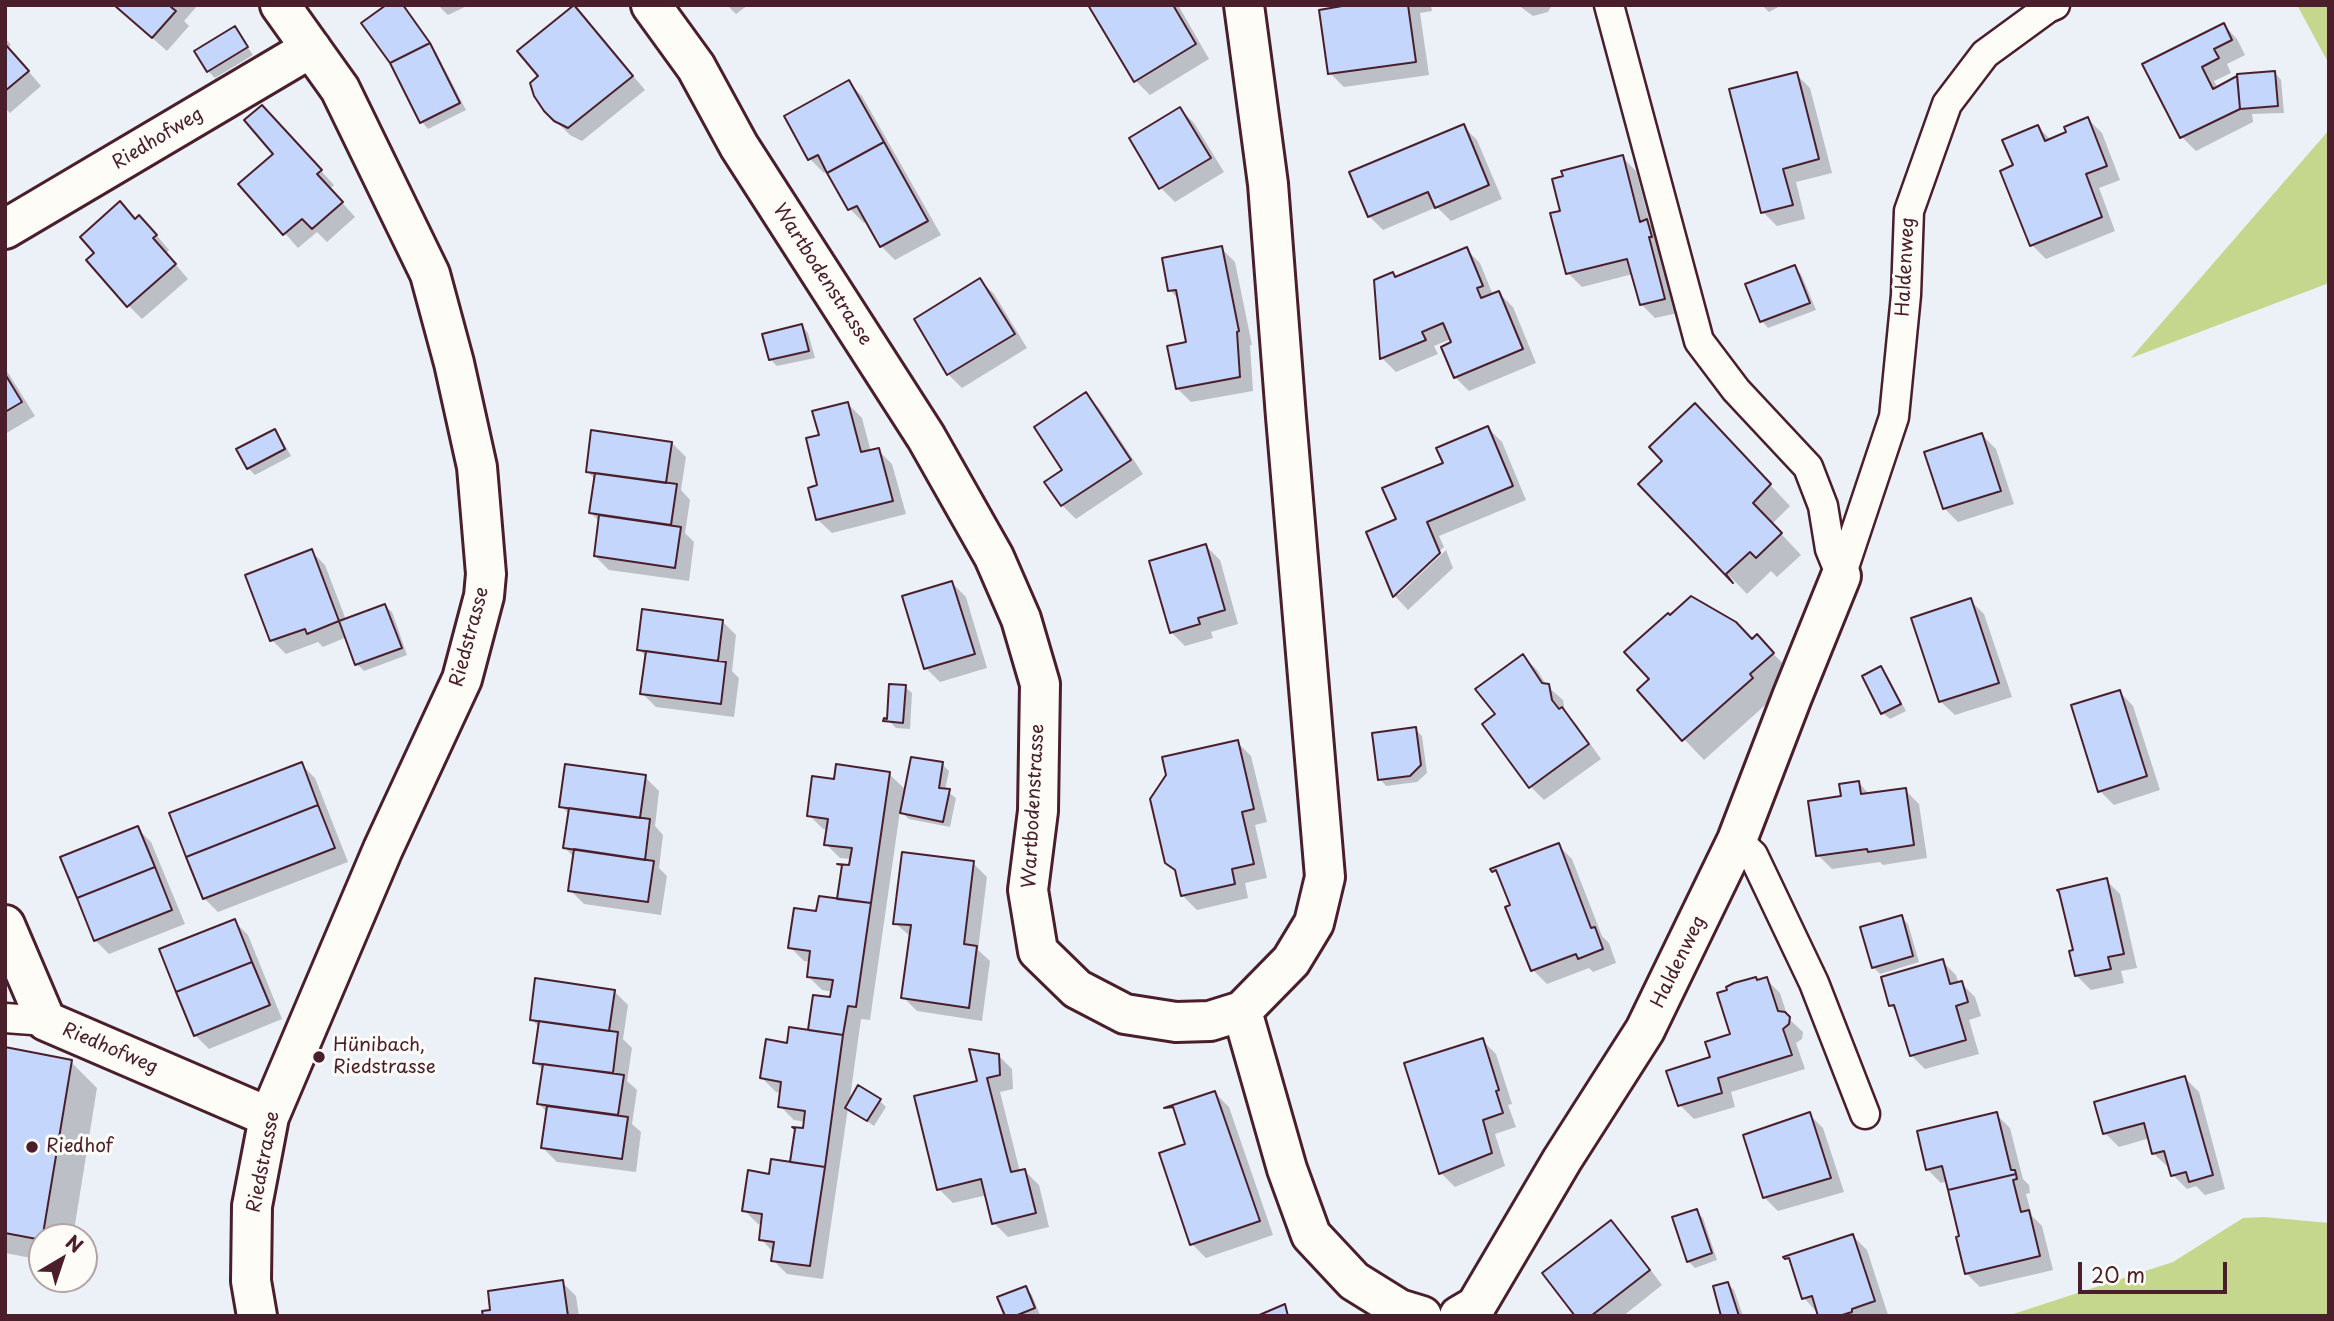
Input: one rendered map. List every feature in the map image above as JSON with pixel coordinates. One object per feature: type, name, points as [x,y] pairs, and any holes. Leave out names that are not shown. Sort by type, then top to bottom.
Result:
[{"type":"street","name":"Riedstrasse","points":[[257,1316],[251,1281],[252,1206],[269,1117],[383,849],[463,679],[484,596],[486,574],[477,467],[454,363],[430,274],[340,89],[280,5]]},
{"type":"street","name":"Wartbodenstrasse","points":[[651,5],[696,67],[739,146],[926,437],[994,556],[1021,619],[1040,684],[1038,811],[1028,890],[1038,951],[1077,989],[1125,1014],[1176,1022],[1210,1021],[1242,1011],[1292,961],[1314,923],[1325,877],[1268,184],[1244,5]]},
{"type":"street","name":"Riedhofweg","points":[[5,229],[311,48]]},
{"type":"street","name":"Haldenweg","points":[[1459,1316],[1476,1306],[1562,1160],[1645,1030],[1737,840],[1841,576]]},
{"type":"street","name":"Riedhofweg","points":[[5,925],[46,1021],[269,1117]]},
{"type":"street","points":[[1242,1011],[1287,1169],[1311,1235],[1354,1281],[1399,1309],[1422,1316]]},
{"type":"lane","points":[[1609,5],[1699,341],[1736,390],[1808,467],[1823,506],[1830,549],[1841,576]]},
{"type":"lane","name":"Haldenweg","points":[[1841,576],[1894,417],[1906,295],[1909,211],[1947,104],[1985,54],[2055,5]]},
{"type":"lane","points":[[1737,840],[1753,855],[1814,984],[1865,1114]]},
{"type":"lane","points":[[5,1018],[46,1021]]},
{"type":"green space","points":[[2297,5],[2329,5],[2329,64]]},
{"type":"green space","points":[[2329,130],[2329,283],[2131,358]]},
{"type":"green space","points":[[2264,1217],[2329,1223],[2329,1316],[2007,1316],[2173,1262],[2243,1218]]},
{"type":"building","points":[[114,5],[172,5],[176,11],[152,38]]},
{"type":"building","points":[[386,5],[403,5],[430,43],[390,63],[361,23]]},
{"type":"building","points":[[574,5],[633,76],[568,128],[554,121],[534,96],[530,83],[538,76],[517,51]]},
{"type":"building","points":[[1088,5],[1173,5],[1196,44],[1134,82]]},
{"type":"building","points":[[1348,5],[1408,5],[1416,62],[1328,74],[1319,10]]},
{"type":"building","points":[[2224,23],[2232,40],[2214,49],[2219,58],[2202,67],[2213,89],[2237,76],[2240,109],[2180,138],[2142,64]]},
{"type":"building","points":[[235,26],[248,47],[207,72],[194,51]]},
{"type":"building","points":[[430,43],[460,103],[420,123],[390,63]]},
{"type":"building","points":[[5,44],[29,71],[5,91]]},
{"type":"building","points":[[2275,71],[2278,106],[2240,109],[2237,74]]},
{"type":"building","points":[[1797,72],[1819,159],[1783,169],[1793,205],[1761,213],[1729,89]]},
{"type":"building","points":[[849,80],[884,142],[827,173],[818,155],[808,160],[784,116]]},
{"type":"building","points":[[262,105],[322,170],[317,174],[343,202],[312,229],[302,219],[283,235],[238,184],[273,154],[244,120]]},
{"type":"building","points":[[1180,107],[1211,158],[1159,189],[1129,138]]},
{"type":"building","points":[[2088,117],[2107,166],[2086,174],[2102,217],[2030,246],[2000,171],[2013,165],[2002,140],[2038,125],[2045,141],[2066,132],[2064,127]]},
{"type":"building","points":[[1464,124],[1489,185],[1435,208],[1428,192],[1368,217],[1349,172]]},
{"type":"building","points":[[884,142],[928,221],[880,247],[857,206],[848,210],[827,173]]},
{"type":"building","points":[[1623,155],[1640,222],[1647,219],[1665,299],[1640,305],[1627,259],[1566,274],[1550,213],[1560,211],[1552,179],[1563,176],[1561,171]]},
{"type":"building","points":[[120,201],[135,219],[139,215],[157,235],[153,238],[176,264],[127,307],[86,260],[94,253],[80,237]]},
{"type":"building","points":[[1222,246],[1239,331],[1240,377],[1176,389],[1167,346],[1186,342],[1176,290],[1168,291],[1162,258]]},
{"type":"building","points":[[1467,247],[1483,286],[1477,288],[1481,298],[1499,291],[1523,349],[1454,378],[1441,347],[1451,342],[1443,323],[1422,332],[1426,340],[1380,359],[1374,280],[1393,272],[1395,277]]},
{"type":"building","points":[[1795,265],[1810,303],[1760,322],[1745,284]]},
{"type":"building","points":[[980,278],[1015,334],[947,375],[914,319]]},
{"type":"building","points":[[802,324],[809,351],[769,360],[762,334]]},
{"type":"building","points":[[5,374],[22,402],[5,412]]},
{"type":"building","points":[[1086,392],[1131,460],[1061,506],[1044,482],[1062,470],[1034,427]]},
{"type":"building","points":[[848,402],[861,452],[879,448],[893,501],[816,520],[808,488],[817,485],[806,438],[819,435],[812,411]]},
{"type":"building","points":[[1695,403],[1771,484],[1753,503],[1782,533],[1756,558],[1750,552],[1726,574],[1733,583],[1638,484],[1662,461],[1649,447]]},
{"type":"building","points":[[1488,426],[1513,486],[1427,522],[1440,553],[1393,597],[1366,532],[1396,519],[1382,488],[1443,463],[1436,448]]},
{"type":"building","points":[[275,429],[285,449],[247,469],[236,449]]},
{"type":"building","points":[[591,430],[672,442],[666,483],[586,472]]},
{"type":"building","points":[[1982,433],[2001,491],[1943,509],[1924,452]]},
{"type":"building","points":[[595,473],[677,484],[671,525],[589,513]]},
{"type":"building","points":[[599,515],[681,527],[675,568],[594,556]]},
{"type":"building","points":[[1206,544],[1225,610],[1198,618],[1200,624],[1170,633],[1149,561]]},
{"type":"building","points":[[312,549],[339,621],[307,634],[305,629],[270,641],[245,575]]},
{"type":"building","points":[[952,581],[975,654],[924,669],[902,596]]},
{"type":"building","points":[[1691,596],[1736,622],[1752,639],[1757,634],[1774,653],[1750,674],[1753,678],[1682,741],[1637,690],[1649,679],[1624,652]]},
{"type":"building","points":[[1971,598],[1999,683],[1939,702],[1911,618]]},
{"type":"building","points":[[385,604],[402,648],[355,665],[339,621]]},
{"type":"building","points":[[642,609],[723,620],[718,661],[637,650]]},
{"type":"building","points":[[646,651],[726,662],[721,704],[640,694]]},
{"type":"building","points":[[1523,654],[1542,683],[1549,684],[1552,700],[1559,709],[1562,707],[1589,744],[1529,788],[1482,724],[1495,714],[1475,689]]},
{"type":"building","points":[[1881,666],[1901,704],[1881,714],[1862,676]]},
{"type":"building","points":[[889,684],[906,685],[903,723],[883,721],[884,718],[887,719]]},
{"type":"building","points":[[2120,690],[2147,776],[2098,792],[2071,705]]},
{"type":"building","points":[[1416,727],[1421,765],[1410,776],[1378,780],[1372,733]]},
{"type":"building","points":[[1238,740],[1254,809],[1242,812],[1254,864],[1232,869],[1235,884],[1181,896],[1175,870],[1165,863],[1150,799],[1166,775],[1162,757]]},
{"type":"building","points":[[911,757],[943,762],[939,788],[950,789],[943,822],[900,813]]},
{"type":"building","points":[[302,762],[318,805],[186,857],[169,813]]},
{"type":"building","points":[[565,764],[646,775],[640,818],[559,807]]},
{"type":"building","points":[[836,764],[890,772],[871,903],[837,899],[842,865],[837,864],[849,865],[852,848],[824,845],[828,819],[807,816],[812,776],[834,779]]},
{"type":"building","points":[[1859,781],[1861,794],[1906,788],[1914,845],[1816,856],[1808,801],[1841,796],[1839,784]]},
{"type":"building","points":[[318,805],[335,848],[203,899],[186,857]]},
{"type":"building","points":[[569,808],[650,819],[645,860],[563,848]]},
{"type":"building","points":[[138,826],[155,867],[77,898],[60,857]]},
{"type":"building","points":[[1559,843],[1591,928],[1595,927],[1603,949],[1578,959],[1576,954],[1531,971],[1505,907],[1510,905],[1496,870],[1492,872],[1490,869]]},
{"type":"building","points":[[574,849],[654,861],[648,902],[568,891]]},
{"type":"building","points":[[902,852],[974,861],[964,944],[977,946],[969,1008],[901,998],[911,925],[893,924]]},
{"type":"building","points":[[155,867],[172,910],[94,941],[77,898]]},
{"type":"building","points":[[2107,878],[2124,954],[2108,957],[2111,969],[2075,976],[2069,951],[2073,950],[2057,890]]},
{"type":"building","points":[[819,896],[871,903],[856,1007],[848,1006],[843,1035],[808,1030],[813,995],[830,997],[833,980],[807,977],[810,951],[788,948],[794,908],[816,911]]},
{"type":"building","points":[[1902,915],[1913,956],[1872,968],[1860,927]]},
{"type":"building","points":[[235,919],[252,962],[176,992],[159,949]]},
{"type":"building","points":[[1943,959],[1950,984],[1962,981],[1968,1002],[1956,1006],[1966,1040],[1910,1056],[1894,1005],[1889,1006],[1881,977]]},
{"type":"building","points":[[252,962],[270,1005],[194,1036],[176,992]]},
{"type":"building","points":[[1756,977],[1757,980],[1767,977],[1778,1011],[1785,1012],[1790,1017],[1789,1024],[1783,1029],[1792,1055],[1718,1078],[1722,1093],[1678,1106],[1666,1071],[1710,1057],[1705,1042],[1730,1034],[1717,993],[1727,990],[1726,987],[1734,983]]},
{"type":"building","points":[[535,978],[615,990],[609,1031],[530,1020]]},
{"type":"building","points":[[539,1021],[618,1032],[613,1073],[533,1063]]},
{"type":"building","points":[[789,1027],[843,1035],[825,1167],[790,1162],[795,1129],[792,1127],[803,1128],[805,1111],[778,1107],[781,1082],[760,1078],[766,1039],[787,1043]]},
{"type":"building","points":[[1483,1038],[1503,1113],[1483,1120],[1492,1153],[1439,1174],[1404,1063]]},
{"type":"building","name":"Riedhof","points":[[5,1047],[72,1060],[45,1223],[28,1223],[28,1237],[5,1233]]},
{"type":"building","points":[[969,1049],[999,1054],[1000,1075],[987,1078],[1011,1172],[1025,1169],[1036,1213],[992,1224],[981,1179],[937,1190],[914,1096],[977,1081]]},
{"type":"building","points":[[543,1064],[624,1075],[618,1115],[537,1104]]},
{"type":"building","points":[[2185,1076],[2213,1175],[2189,1182],[2186,1172],[2171,1176],[2164,1151],[2152,1154],[2144,1123],[2103,1134],[2094,1102]]},
{"type":"building","points":[[858,1085],[881,1099],[867,1121],[845,1108]]},
{"type":"building","points":[[1215,1091],[1260,1221],[1190,1245],[1159,1153],[1185,1144],[1173,1107],[1164,1108]]},
{"type":"building","points":[[547,1106],[628,1117],[622,1159],[541,1148]]},
{"type":"building","points":[[1810,1112],[1831,1178],[1763,1198],[1743,1135]]},
{"type":"building","points":[[1997,1112],[2011,1170],[2015,1170],[2016,1174],[1948,1190],[1942,1166],[1926,1170],[1917,1131]]},
{"type":"building","points":[[771,1159],[825,1167],[810,1266],[771,1261],[774,1242],[759,1240],[762,1214],[742,1211],[748,1170],[769,1174]]},
{"type":"building","points":[[2016,1174],[2017,1179],[2013,1180],[2021,1212],[2029,1210],[2040,1256],[1965,1274],[1948,1190]]},
{"type":"building","points":[[1697,1209],[1712,1253],[1687,1262],[1672,1217]]},
{"type":"building","points":[[1611,1220],[1650,1270],[1591,1316],[1575,1316],[1542,1273]]},
{"type":"building","points":[[1853,1234],[1875,1301],[1839,1316],[1818,1316],[1812,1296],[1802,1299],[1789,1258],[1783,1257]]},
{"type":"building","points":[[563,1280],[568,1316],[483,1316],[482,1311],[490,1310],[488,1291]]},
{"type":"building","points":[[1728,1282],[1739,1316],[1721,1316],[1713,1286]]},
{"type":"building","points":[[1026,1286],[1035,1308],[1015,1316],[1005,1316],[997,1297]]},
{"type":"building","points":[[1285,1304],[1288,1316],[1257,1316]]},
{"type":"place","name":"Hünibach, Riedstrasse","points":[[319,1057]]},
{"type":"place","name":"Riedhof","points":[[32,1147]]}]
